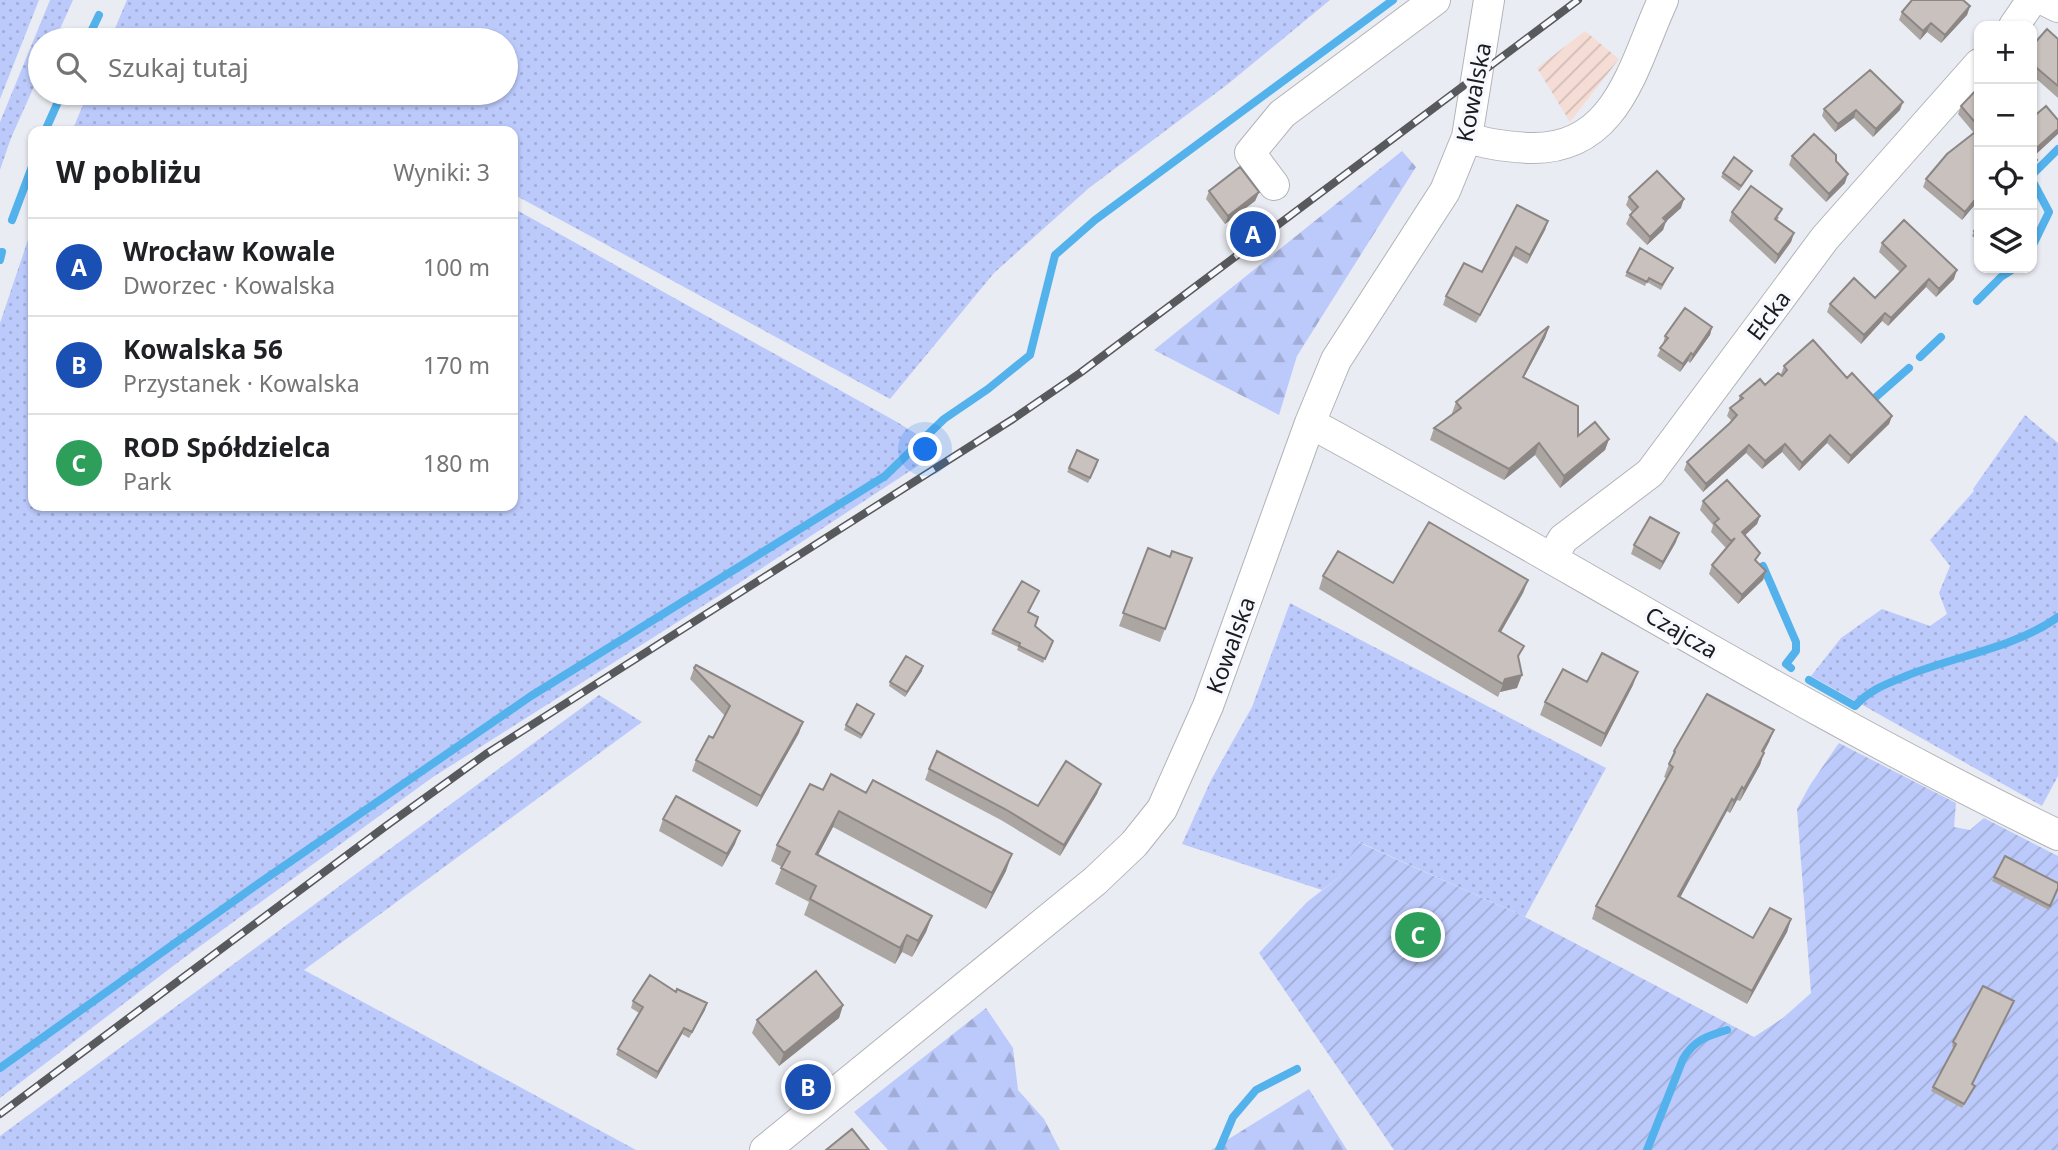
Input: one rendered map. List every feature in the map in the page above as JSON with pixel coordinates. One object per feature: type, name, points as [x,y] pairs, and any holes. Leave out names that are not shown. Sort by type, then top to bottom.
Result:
[{"type":"street","points":[[1274,185],[1250,153],[1282,114],[1435,0]]},
{"type":"street","name":"Kowalska","points":[[765,1150],[1063,907],[1115,863],[1149,827],[1178,776],[1208,706],[1310,423],[1340,352],[1445,191],[1467,137],[1489,0]]},
{"type":"street","points":[[1467,137],[1479,142],[1506,146],[1548,148],[1565,145],[1585,136],[1601,122],[1621,96],[1663,0]]},
{"type":"street","points":[[2017,21],[2032,0]]},
{"type":"street","points":[[2044,0],[2058,7]]},
{"type":"street","name":"Ełcka","points":[[1552,558],[1563,539],[1650,473],[1825,238],[1974,70]]},
{"type":"street","name":"Czajcza","points":[[1310,423],[1798,699],[1976,795],[2058,835]]},
{"type":"shaded area","points":[[1585,31],[1619,59],[1570,122],[1537,68]]},
{"type":"green space","points":[[0,0],[39,0],[0,99]]},
{"type":"green space","points":[[50,0],[73,0],[60,28],[39,28]]},
{"type":"green space","points":[[127,0],[1330,0],[1228,84],[1089,188],[994,273],[890,399],[518,197],[518,126],[74,126],[83,105],[518,105],[518,28],[115,28]]},
{"type":"green space","points":[[28,54],[28,100],[0,170],[0,122]]},
{"type":"green space","points":[[1402,151],[1416,167],[1297,356],[1279,415],[1154,350]]},
{"type":"green space","points":[[518,211],[897,422],[942,450],[736,585],[433,777],[181,960],[0,1098],[0,323],[28,240],[28,511],[518,511]]},
{"type":"green space","points":[[2025,415],[2058,443],[2058,776],[2042,806],[1811,676],[1841,638],[1882,609],[1930,626],[1947,614],[1939,593],[1950,566],[1930,540],[1974,491]]},
{"type":"green space","points":[[1290,603],[1606,768],[1525,917],[1359,842],[1338,878],[1322,890],[1182,844],[1211,780],[1252,707]]},
{"type":"green space","points":[[599,695],[642,722],[304,970],[636,1150],[0,1150],[0,1136]]},
{"type":"green space","points":[[1839,743],[1956,803],[1954,827],[1970,830],[1984,818],[2058,856],[2058,1150],[1394,1150],[1259,953],[1307,902],[1338,878],[1358,842],[1525,917],[1754,1037],[1783,1018],[1811,993],[1797,809]]},
{"type":"green space","points":[[986,1008],[1013,1048],[1018,1090],[1044,1119],[1060,1150],[888,1150],[854,1112]]},
{"type":"green space","points":[[1309,1089],[1347,1150],[1211,1150]]},
{"type":"building","points":[[1912,0],[1963,0],[1970,6],[1945,35],[1931,23],[1923,31],[1902,12]]},
{"type":"building","points":[[2047,29],[2058,39],[2058,86],[2037,68],[2037,40]]},
{"type":"building","points":[[1870,70],[1903,102],[1876,129],[1856,110],[1838,124],[1824,109]]},
{"type":"building","points":[[1974,92],[1974,121],[1961,106]]},
{"type":"building","points":[[2046,106],[2058,120],[2058,129],[2037,148],[2037,147],[2037,114]]},
{"type":"building","points":[[1974,133],[1974,201],[1965,212],[1926,179],[1947,154]]},
{"type":"building","points":[[1814,134],[1836,155],[1836,161],[1848,174],[1829,194],[1792,156]]},
{"type":"building","points":[[1734,157],[1752,171],[1741,186],[1723,173]]},
{"type":"building","points":[[1240,167],[1259,192],[1228,216],[1209,191]]},
{"type":"building","points":[[1657,171],[1684,199],[1663,218],[1666,221],[1650,237],[1630,215],[1638,207],[1629,197]]},
{"type":"building","points":[[1751,186],[1782,209],[1775,219],[1794,233],[1778,255],[1732,212]]},
{"type":"building","points":[[1517,205],[1548,221],[1530,255],[1516,247],[1480,315],[1446,296],[1464,263],[1482,272]]},
{"type":"building","points":[[1904,220],[1957,270],[1939,289],[1929,279],[1891,318],[1885,313],[1864,335],[1830,304],[1854,278],[1875,298],[1906,266],[1882,243]]},
{"type":"building","points":[[1640,248],[1673,268],[1662,285],[1649,278],[1647,282],[1627,272]]},
{"type":"building","points":[[1685,308],[1712,327],[1693,355],[1691,353],[1683,364],[1660,348],[1668,338],[1665,336]]},
{"type":"building","points":[[1549,326],[1523,377],[1578,406],[1578,436],[1595,422],[1609,439],[1564,476],[1539,443],[1509,469],[1434,428],[1461,408],[1456,402]]},
{"type":"building","points":[[1813,340],[1847,378],[1852,373],[1892,416],[1851,456],[1830,435],[1802,463],[1785,444],[1765,461],[1749,445],[1706,484],[1687,462],[1737,415],[1730,408],[1743,398],[1740,396],[1760,379],[1765,385],[1778,373],[1782,376],[1787,370],[1784,366]]},
{"type":"building","points":[[1077,450],[1098,460],[1090,478],[1069,468]]},
{"type":"building","points":[[1727,480],[1760,516],[1742,532],[1760,553],[1755,560],[1766,571],[1742,595],[1712,565],[1735,538],[1731,541],[1714,523],[1719,519],[1703,501]]},
{"type":"building","points":[[1650,517],[1679,533],[1663,562],[1634,545]]},
{"type":"building","points":[[1429,522],[1528,580],[1499,631],[1524,646],[1518,656],[1522,675],[1505,679],[1503,684],[1323,576],[1338,551],[1393,583]]},
{"type":"building","points":[[1148,548],[1170,557],[1172,551],[1192,558],[1165,629],[1123,613]]},
{"type":"building","points":[[1022,581],[1039,591],[1028,612],[1038,617],[1035,626],[1053,641],[1045,659],[993,630]]},
{"type":"building","points":[[1602,653],[1638,672],[1605,734],[1545,702],[1563,669],[1587,682]]},
{"type":"building","points":[[906,656],[923,666],[907,692],[890,682]]},
{"type":"building","points":[[696,665],[803,722],[761,796],[696,760],[709,736],[713,738],[730,706],[694,668]]},
{"type":"building","points":[[1707,694],[1774,730],[1744,789],[1742,787],[1734,801],[1732,799],[1678,896],[1753,938],[1770,908],[1791,919],[1752,991],[1596,906],[1673,767],[1669,764],[1674,751]]},
{"type":"building","points":[[857,704],[874,714],[862,735],[846,725]]},
{"type":"building","points":[[937,751],[1038,806],[1066,761],[1101,784],[1064,845],[1005,809],[929,769]]},
{"type":"building","points":[[831,774],[866,793],[873,780],[1012,854],[992,893],[839,811],[816,854],[932,916],[918,941],[907,935],[900,948],[810,899],[816,886],[781,868],[790,852],[777,845],[810,784],[823,790]]},
{"type":"building","points":[[676,796],[740,831],[727,854],[663,819]]},
{"type":"building","points":[[2005,856],[2058,883],[2050,906],[1994,877]]},
{"type":"building","points":[[816,971],[843,1005],[784,1053],[757,1020]]},
{"type":"building","points":[[650,975],[676,992],[677,989],[707,1003],[692,1032],[684,1028],[658,1072],[618,1049],[643,1007],[633,1001]]},
{"type":"building","points":[[1983,986],[2014,1001],[1964,1104],[1933,1087]]},
{"type":"building","points":[[852,1129],[869,1150],[826,1150]]},
{"type":"waterway","points":[[0,1068],[255,886],[531,696],[885,476],[944,419],[988,389],[1030,355],[1055,255],[1095,220],[1393,0]]},
{"type":"waterway","points":[[93,28],[99,15]]},
{"type":"waterway","points":[[47,126],[57,105]]},
{"type":"waterway","points":[[2037,170],[2058,149]]},
{"type":"waterway","points":[[12,220],[28,177]]},
{"type":"waterway","points":[[2037,189],[2049,212],[2037,237]]},
{"type":"waterway","points":[[0,260],[2,252]]},
{"type":"waterway","points":[[1977,301],[2007,273]]},
{"type":"waterway","points":[[1920,357],[1941,337]]},
{"type":"waterway","points":[[1869,403],[1909,368]]},
{"type":"waterway","points":[[1763,566],[1796,642],[1796,651],[1786,664],[1791,668]]},
{"type":"waterway","points":[[1809,680],[1855,706],[1885,685],[2004,644],[2041,628],[2058,617]]},
{"type":"waterway","points":[[1647,1150],[1683,1059],[1692,1047],[1702,1040],[1727,1030]]},
{"type":"waterway","points":[[1219,1150],[1233,1117],[1256,1090],[1297,1069]]},
{"type":"railway","points":[[0,1114],[486,754],[1013,419],[1080,373],[1578,0]]},
{"type":"place","name":"Wrocław Kowale","points":[[1253,234]]},
{"type":"place","name":"ROD Spółdzielca","points":[[1418,935]]},
{"type":"place","name":"Kowalska 56","points":[[808,1087]]}]
